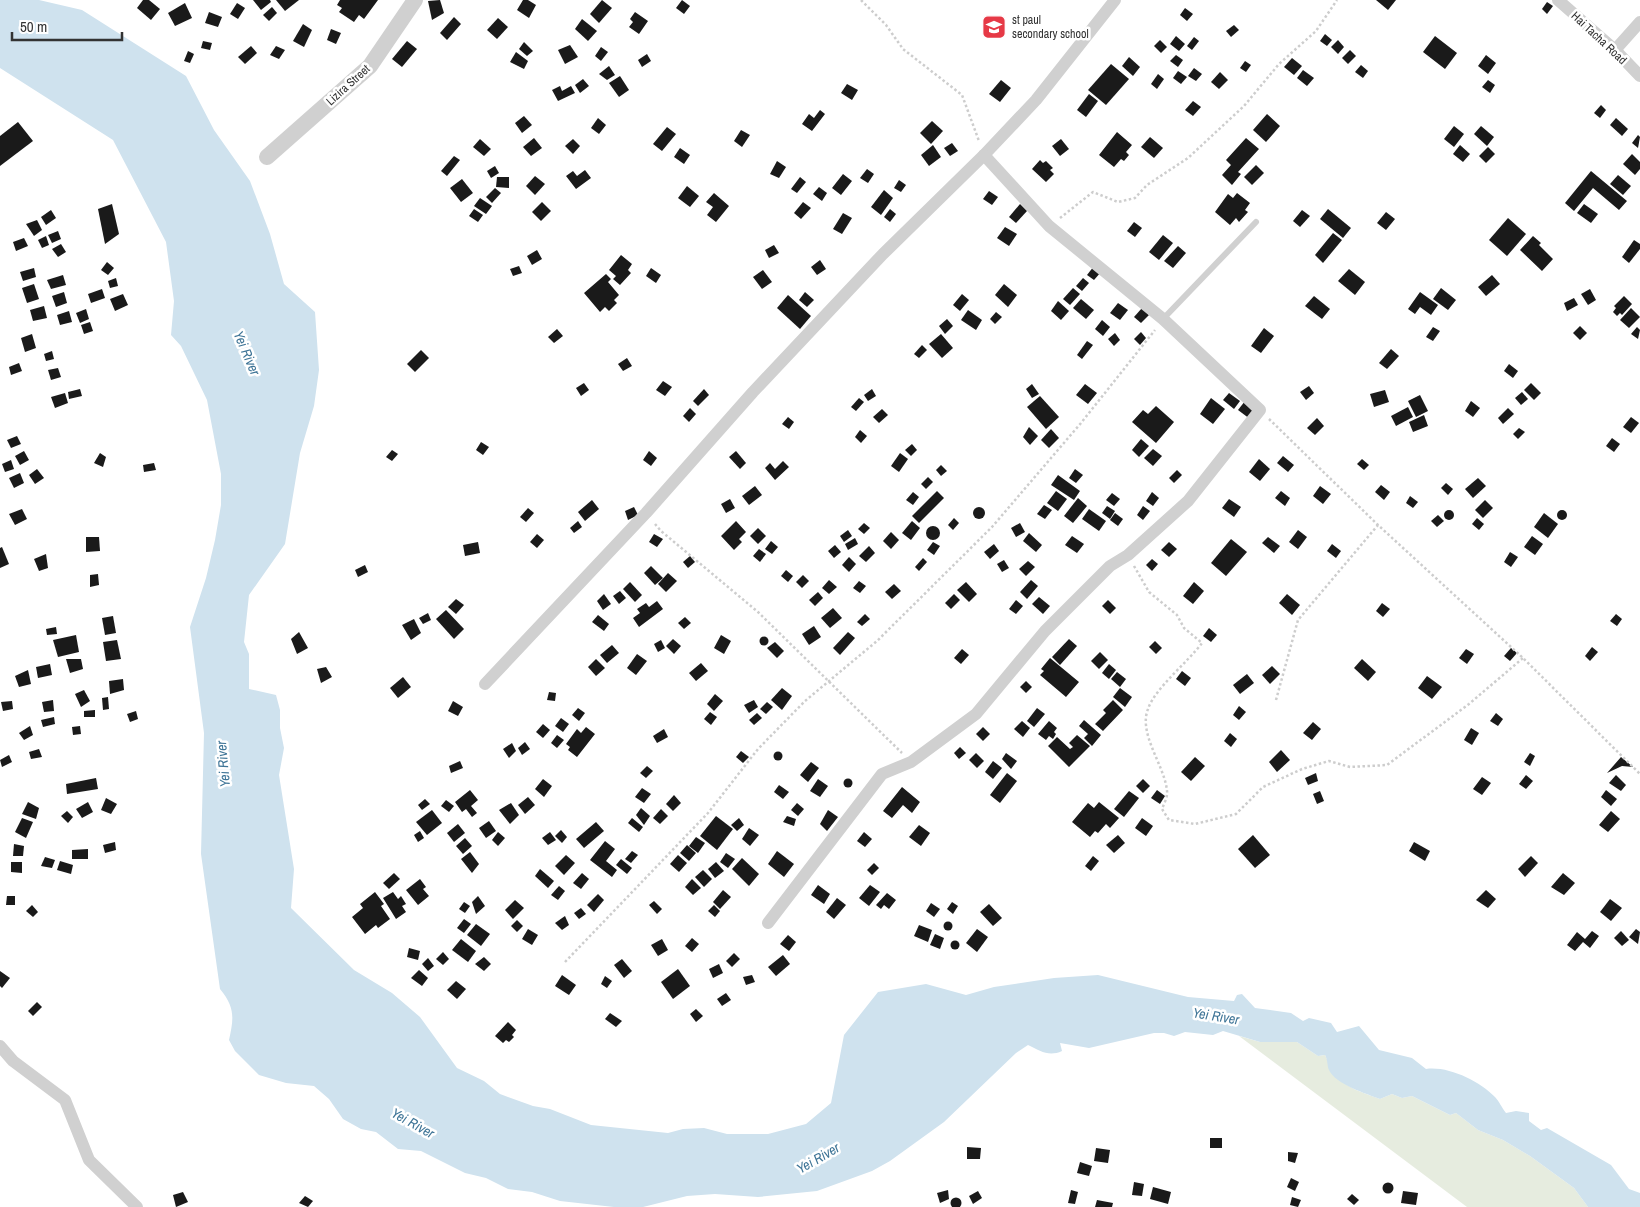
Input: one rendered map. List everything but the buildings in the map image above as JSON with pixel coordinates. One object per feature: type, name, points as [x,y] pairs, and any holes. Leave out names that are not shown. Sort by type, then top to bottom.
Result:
[{"type":"street","name":"Lizira Street","points":[[267,157],[370,66],[415,0]]},
{"type":"street","points":[[485,684],[646,513],[753,392],[883,254],[984,155],[1036,100],[1115,0]]},
{"type":"street","name":"Hai Tacha Road","points":[[1558,0],[1615,50],[1640,76]]},
{"type":"street","points":[[1615,50],[1640,22]]},
{"type":"street","points":[[768,923],[882,774],[910,762],[976,714],[1045,631],[1110,566],[1128,555],[1188,501],[1260,410],[1163,319],[1049,226],[984,155]]},
{"type":"street","points":[[0,1046],[13,1061],[64,1100],[90,1160],[136,1207]]},
{"type":"lane","points":[[1163,319],[1256,222]]},
{"type":"path","points":[[861,0],[886,25],[903,49],[962,95],[984,155]]},
{"type":"path","points":[[1049,226],[1093,192],[1118,202],[1135,198],[1147,185],[1188,158],[1244,106],[1279,64],[1316,31],[1337,0]]},
{"type":"path","points":[[565,962],[708,812],[758,749],[806,701],[877,641],[992,527],[1081,423],[1163,319]]},
{"type":"path","points":[[1260,410],[1378,525],[1523,658],[1640,774]]},
{"type":"path","points":[[646,513],[661,531],[758,612],[910,762]]},
{"type":"path","points":[[1276,700],[1298,620],[1378,525]]},
{"type":"path","points":[[1128,555],[1149,592],[1177,615],[1184,628],[1202,643],[1170,678],[1148,708],[1146,716],[1150,742],[1160,765],[1168,792],[1162,809],[1169,820],[1175,822],[1194,824],[1236,814],[1264,787],[1302,769],[1329,761],[1350,767],[1387,765],[1469,704],[1523,658]]},
{"type":"shaded area","points":[[1239,1036],[1260,1042],[1297,1042],[1318,1056],[1325,1055],[1341,1080],[1361,1092],[1380,1099],[1392,1094],[1402,1098],[1412,1096],[1450,1115],[1456,1113],[1478,1130],[1503,1140],[1530,1156],[1574,1188],[1588,1207],[1467,1207]]},
{"type":"water","name":"Yei River","points":[[0,0],[39,0],[82,10],[186,76],[214,130],[250,181],[270,234],[284,284],[315,312],[319,370],[314,406],[300,453],[285,544],[249,595],[244,642],[249,654],[249,689],[276,695],[280,710],[280,728],[284,748],[279,775],[294,869],[291,908],[354,970],[392,993],[420,1017],[457,1068],[484,1081],[500,1094],[533,1106],[550,1109],[591,1125],[668,1133],[683,1129],[704,1128],[727,1134],[768,1134],[806,1124],[831,1103],[844,1035],[878,992],[926,984],[966,995],[994,987],[1054,978],[1098,975],[1188,997],[1234,1001],[1237,995],[1242,994],[1255,1008],[1291,1013],[1303,1021],[1309,1018],[1331,1023],[1337,1032],[1359,1026],[1379,1050],[1412,1058],[1426,1069],[1454,1072],[1472,1080],[1495,1097],[1506,1113],[1516,1111],[1529,1113],[1529,1121],[1541,1130],[1547,1128],[1611,1165],[1629,1189],[1640,1193],[1640,1207],[1588,1207],[1574,1188],[1530,1156],[1503,1140],[1478,1130],[1456,1113],[1450,1115],[1412,1096],[1402,1098],[1392,1094],[1380,1099],[1352,1088],[1332,1075],[1325,1055],[1318,1056],[1297,1042],[1260,1042],[1223,1031],[1213,1035],[1185,1032],[1174,1036],[1154,1033],[1089,1048],[1060,1043],[1062,1051],[1057,1053],[1045,1052],[1028,1045],[1016,1053],[944,1122],[890,1161],[872,1171],[817,1191],[758,1197],[715,1194],[687,1196],[643,1207],[614,1207],[560,1201],[532,1192],[508,1189],[486,1178],[465,1173],[421,1151],[398,1149],[376,1132],[361,1129],[343,1119],[329,1099],[314,1086],[286,1083],[259,1075],[235,1051],[229,1040],[232,1013],[225,995],[220,989],[201,854],[204,733],[190,627],[206,578],[221,505],[221,474],[207,400],[181,346],[171,335],[174,301],[166,242],[113,140],[0,68]]},
{"type":"place","name":"st paul secondary school","points":[[994,27]]}]
